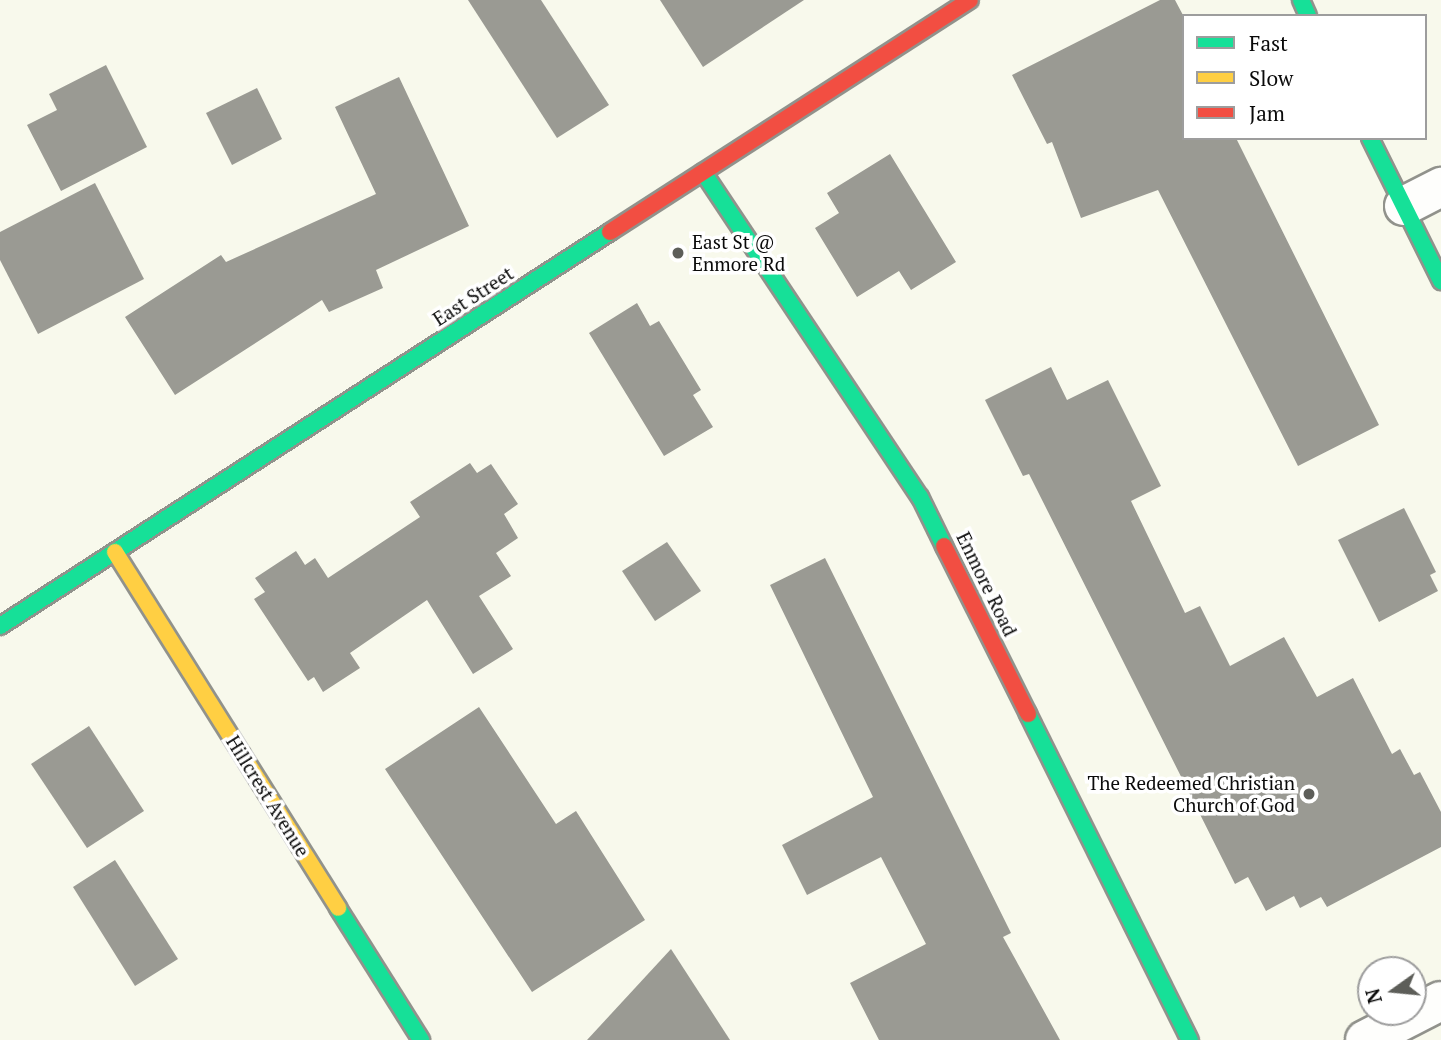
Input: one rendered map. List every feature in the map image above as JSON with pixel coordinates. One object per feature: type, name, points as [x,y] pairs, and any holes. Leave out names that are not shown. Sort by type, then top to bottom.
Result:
[{"type":"street","name":"East Street","points":[[0,626],[970,0]]},
{"type":"street","points":[[1371,140],[1441,281]]},
{"type":"street","name":"Enmore Road","points":[[703,172],[920,497],[1190,1040]]},
{"type":"street","points":[[1404,206],[1441,187]]},
{"type":"street","name":"Hillcrest Avenue","points":[[115,552],[421,1040]]},
{"type":"street","points":[[1365,1040],[1441,1000]]},
{"type":"building","points":[[468,0],[541,0],[609,105],[557,138]]},
{"type":"building","points":[[660,0],[804,0],[703,67]]},
{"type":"building","points":[[1160,0],[1175,0],[1182,14],[1182,140],[1237,140],[1379,425],[1298,466],[1158,190],[1081,218],[1052,142],[1047,144],[1012,75]]},
{"type":"building","points":[[106,65],[147,147],[61,191],[27,125],[57,110],[49,94]]},
{"type":"building","points":[[399,77],[469,226],[376,270],[383,288],[329,312],[322,300],[175,395],[125,317],[221,255],[226,262],[376,194],[335,107]]},
{"type":"building","points":[[257,88],[282,139],[232,165],[206,113]]},
{"type":"building","points":[[890,154],[956,262],[911,290],[899,271],[857,297],[815,228],[839,213],[827,193]]},
{"type":"building","points":[[95,183],[144,279],[38,334],[0,260],[0,232]]},
{"type":"building","points":[[637,303],[650,326],[659,321],[701,390],[693,395],[713,427],[664,456],[589,333]]},
{"type":"building","points":[[1051,367],[1067,400],[1108,380],[1161,486],[1131,501],[1185,613],[1200,606],[1230,666],[1284,637],[1317,697],[1353,678],[1392,754],[1400,749],[1414,775],[1420,772],[1441,812],[1441,847],[1327,907],[1321,897],[1300,908],[1294,896],[1266,911],[1248,877],[1235,884],[1029,474],[1023,476],[985,400]]},
{"type":"building","points":[[470,463],[477,473],[491,464],[518,504],[504,514],[518,538],[496,553],[511,576],[479,596],[513,649],[473,674],[427,600],[350,653],[360,668],[323,692],[314,677],[308,681],[254,599],[265,592],[255,578],[296,551],[305,565],[315,558],[328,578],[420,517],[410,502]]},
{"type":"building","points":[[1404,508],[1436,572],[1430,575],[1438,591],[1379,622],[1338,540]]},
{"type":"building","points":[[667,542],[701,591],[655,621],[622,571]]},
{"type":"building","points":[[825,558],[1011,933],[1003,937],[1060,1040],[879,1040],[850,983],[926,944],[881,857],[807,895],[782,845],[873,797],[770,585]]},
{"type":"building","points":[[479,707],[556,824],[576,811],[645,920],[532,992],[385,769]]},
{"type":"building","points":[[89,726],[144,811],[87,848],[31,764]]},
{"type":"building","points":[[115,860],[178,959],[135,986],[73,887]]},
{"type":"building","points":[[671,949],[730,1040],[587,1040]]},
{"type":"traffic: fast","points":[[1301,0],[1307,14]]},
{"type":"traffic: fast","points":[[1371,140],[1441,281]]},
{"type":"traffic: fast","points":[[703,172],[920,497],[944,546]]},
{"type":"traffic: fast","points":[[0,626],[610,232]]},
{"type":"traffic: fast","points":[[1028,714],[1190,1040]]},
{"type":"traffic: fast","points":[[338,908],[421,1040]]},
{"type":"traffic: slow","points":[[115,552],[338,908]]},
{"type":"traffic: jam","points":[[610,232],[970,0]]},
{"type":"traffic: jam","points":[[944,546],[1028,714]]},
{"type":"place","name":"East St @ Enmore Rd","points":[[678,253]]},
{"type":"place","name":"The Redeemed Christian Church of God","points":[[1309,794]]}]
